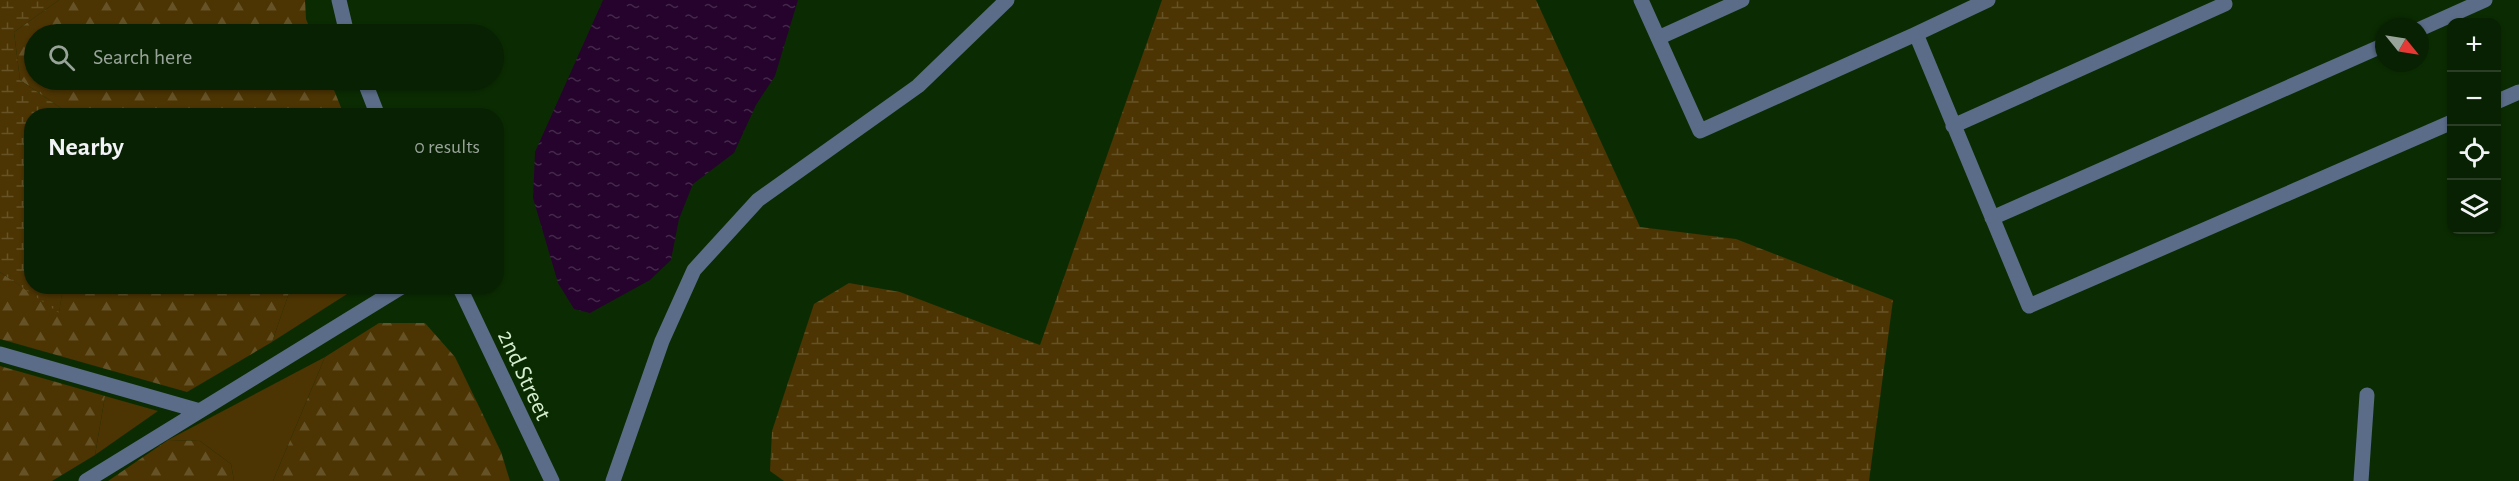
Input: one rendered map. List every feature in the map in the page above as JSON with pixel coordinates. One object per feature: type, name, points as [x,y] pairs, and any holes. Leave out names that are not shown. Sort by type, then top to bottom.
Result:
[{"type":"street","points":[[339,0],[345,24]]},
{"type":"street","points":[[613,481],[662,341],[694,270],[758,200],[918,86],[1007,0]]},
{"type":"street","points":[[1641,0],[1700,131],[1988,0]]},
{"type":"street","points":[[1658,38],[1742,0]]},
{"type":"street","points":[[2429,25],[2486,0]]},
{"type":"street","points":[[1953,126],[2228,1]]},
{"type":"street","points":[[1916,34],[2029,306],[2447,124]]},
{"type":"street","points":[[1992,218],[2375,49]]},
{"type":"street","points":[[368,90],[375,108]]},
{"type":"street","points":[[2501,100],[2519,92]]},
{"type":"street","points":[[86,481],[390,294]]},
{"type":"street","name":"2nd Street","points":[[463,294],[552,481]]},
{"type":"street","points":[[0,354],[200,411]]},
{"type":"street","points":[[2361,481],[2367,395]]},
{"type":"green space","points":[[0,0],[59,0],[14,32],[20,80],[24,83],[24,90],[35,90],[61,108],[24,108],[24,289],[0,272]]},
{"type":"green space","points":[[59,0],[305,0],[308,24],[25,24]]},
{"type":"green space","points":[[1162,0],[1536,0],[1640,227],[1736,239],[1893,300],[1869,481],[784,481],[770,471],[772,431],[814,304],[849,283],[900,292],[1040,345]]},
{"type":"green space","points":[[24,25],[24,83],[20,80],[14,32]]},
{"type":"green space","points":[[35,90],[334,90],[341,108],[61,108]]},
{"type":"green space","points":[[0,272],[24,288],[24,294],[32,294],[59,312],[62,294],[289,294],[272,342],[187,392],[0,339]]},
{"type":"green space","points":[[32,294],[62,294],[59,313]]},
{"type":"green space","points":[[289,294],[347,294],[272,342]]},
{"type":"green space","points":[[379,323],[425,323],[455,357],[501,452],[510,481],[273,481],[325,357]]},
{"type":"green space","points":[[325,357],[273,481],[234,481],[231,464],[200,441],[168,440]]},
{"type":"green space","points":[[0,366],[105,396],[95,455],[52,481],[0,481]]},
{"type":"green space","points":[[105,396],[158,411],[95,455]]},
{"type":"green space","points":[[168,440],[200,441],[231,464],[234,481],[108,481]]},
{"type":"water","points":[[603,0],[798,0],[775,76],[756,105],[734,153],[693,184],[679,219],[671,260],[650,280],[590,313],[574,309],[558,283],[533,198],[535,152]]}]
